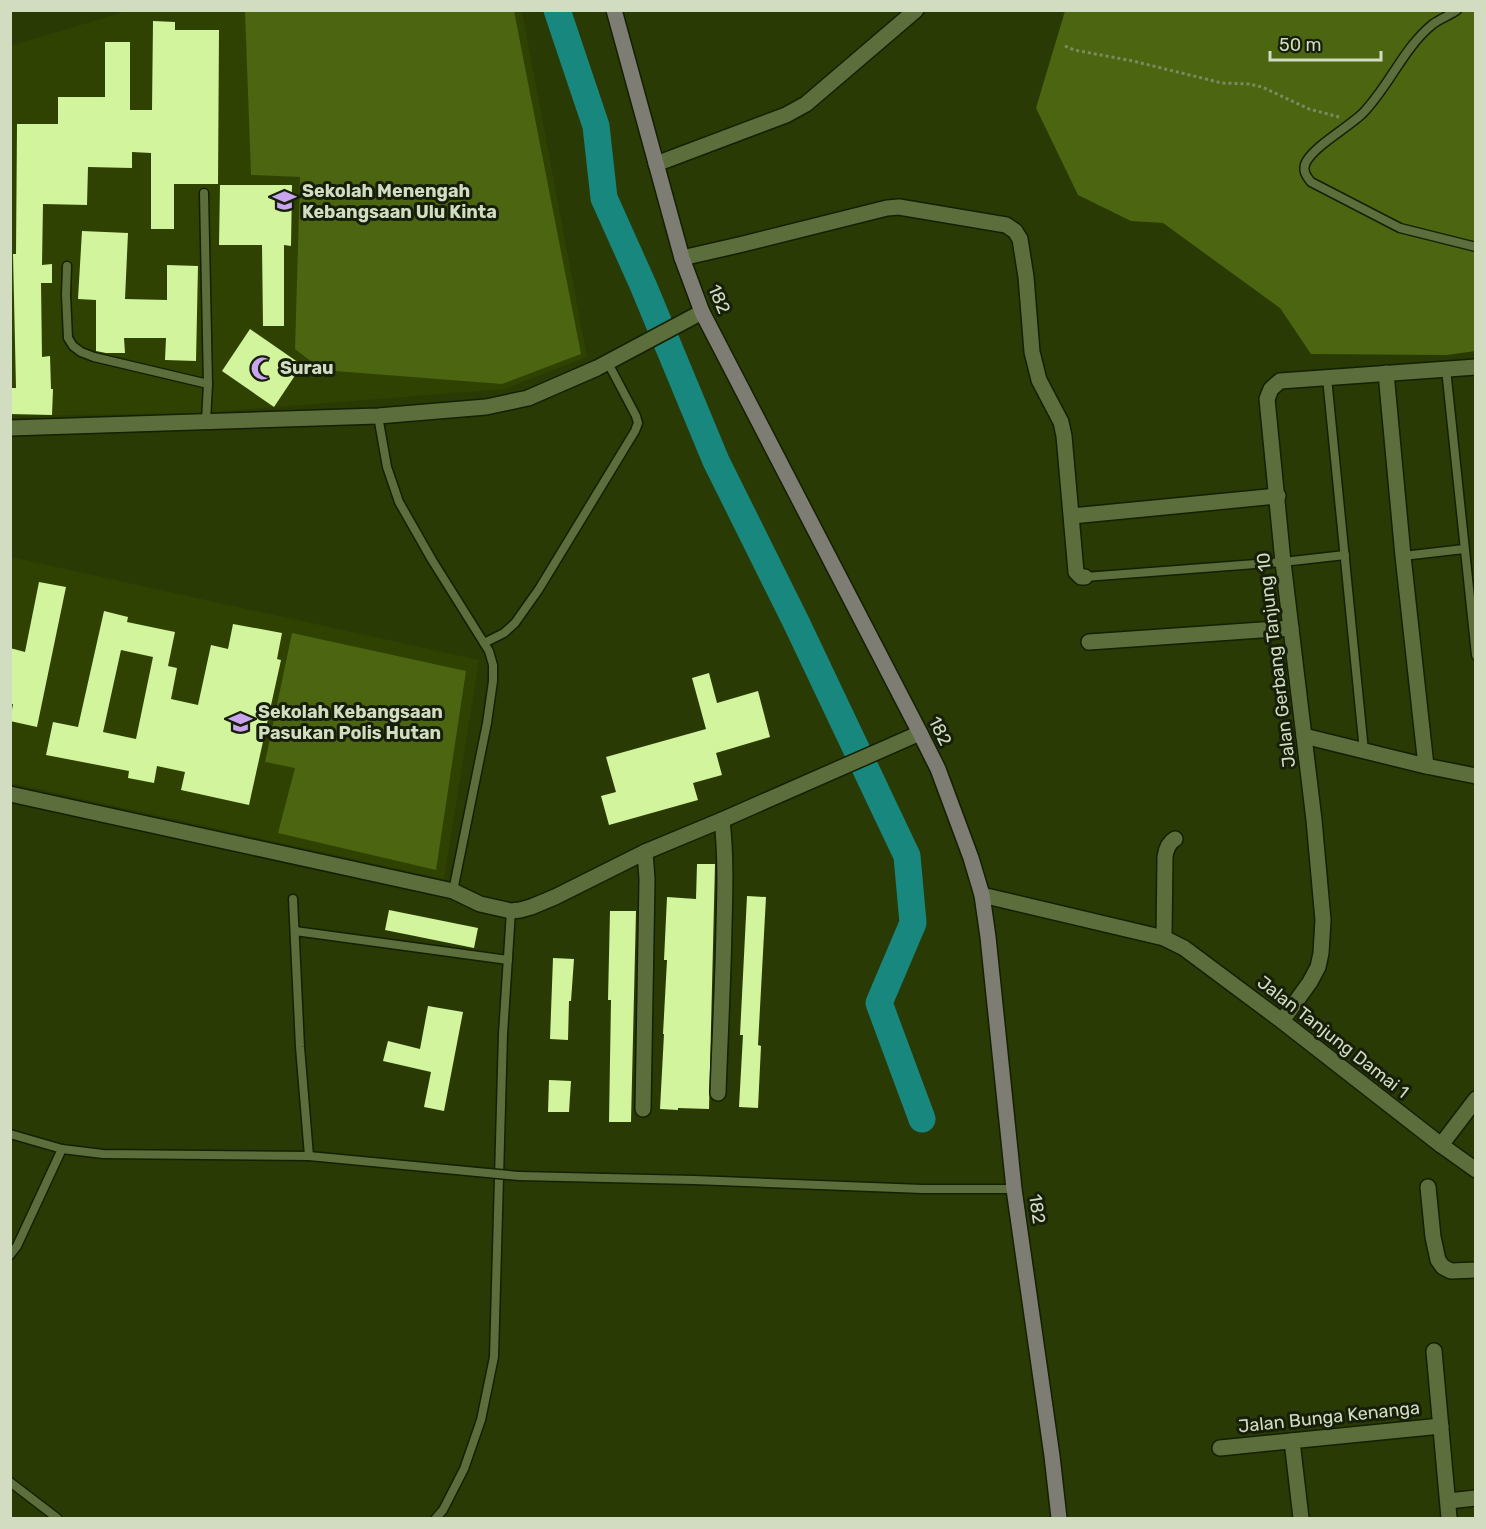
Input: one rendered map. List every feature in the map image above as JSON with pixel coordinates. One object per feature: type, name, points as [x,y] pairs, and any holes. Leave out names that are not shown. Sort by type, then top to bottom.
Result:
[{"type":"street","name":"182","points":[[614,10],[682,258],[702,312],[920,733],[942,780],[982,895],[1014,1189],[1059,1518]]},
{"type":"street","points":[[656,164],[786,115],[806,104],[916,10]]},
{"type":"street","points":[[682,258],[899,207],[1006,225],[1015,231],[1020,239],[1026,277],[1032,352],[1039,380],[1060,422],[1064,436],[1077,572],[1081,577],[1085,577]]},
{"type":"street","points":[[10,428],[378,416],[486,407],[528,398],[608,363],[702,312]]},
{"type":"street","points":[[1327,378],[1476,367]]},
{"type":"street","points":[[1386,374],[1426,766]]},
{"type":"street","name":"Jalan Gerbang Tanjung 10","points":[[1282,1021],[1318,967],[1323,920],[1314,820],[1283,562],[1268,399],[1271,389],[1280,381],[1327,378]]},
{"type":"street","points":[[1072,516],[1278,496]]},
{"type":"street","points":[[1089,642],[1291,628]]},
{"type":"street","points":[[10,794],[453,891],[480,904],[511,911],[555,897],[645,852],[920,733]]},
{"type":"street","points":[[1304,736],[1476,776]]},
{"type":"street","points":[[718,1093],[725,887],[722,820]]},
{"type":"street","points":[[1164,938],[1165,857],[1170,842],[1174,839]]},
{"type":"street","points":[[644,1109],[647,879],[645,852]]},
{"type":"street","name":"Jalan Tanjung Damai 1","points":[[982,895],[1164,938],[1184,948],[1476,1170]]},
{"type":"street","points":[[1441,1145],[1471,1117],[1476,1100]]},
{"type":"street","points":[[1428,1187],[1433,1237],[1438,1260],[1443,1267],[1451,1271],[1476,1270]]},
{"type":"street","points":[[1434,1351],[1449,1518]]},
{"type":"street","name":"Jalan Bunga Kenanga","points":[[1221,1448],[1441,1426]]},
{"type":"street","points":[[1292,1441],[1300,1518]]},
{"type":"street","points":[[1448,1501],[1476,1498]]},
{"type":"lane","points":[[1457,10],[1434,24],[1410,48],[1362,114],[1312,154],[1305,164],[1304,173],[1311,182],[1400,228],[1476,247]]},
{"type":"lane","points":[[204,193],[208,384],[206,421]]},
{"type":"lane","points":[[67,266],[68,338],[73,346],[93,357],[208,384]]},
{"type":"lane","points":[[484,643],[504,633],[515,623],[539,589],[636,431],[638,423],[636,416],[608,363]]},
{"type":"lane","points":[[1446,369],[1476,655]]},
{"type":"lane","points":[[1327,378],[1364,751]]},
{"type":"lane","points":[[378,416],[387,468],[399,501],[432,560],[489,651],[493,665],[488,723],[453,891]]},
{"type":"lane","points":[[1403,555],[1464,549]]},
{"type":"lane","points":[[1085,577],[1345,555]]},
{"type":"lane","points":[[293,899],[300,1047],[309,1156]]},
{"type":"lane","points":[[436,1518],[443,1510],[464,1469],[481,1420],[495,1357],[503,1034],[511,911]]},
{"type":"lane","points":[[295,931],[508,960]]},
{"type":"lane","points":[[10,1134],[62,1149],[103,1154],[309,1156],[519,1176],[922,1189],[1014,1189]]},
{"type":"lane","points":[[10,1256],[17,1246],[62,1149]]},
{"type":"lane","points":[[10,1482],[57,1518]]},
{"type":"path","points":[[1065,46],[1074,50],[1133,61],[1222,83],[1262,87],[1309,109],[1329,115],[1344,118],[1362,114]]},
{"type":"shaded area","name":"Sekolah Menengah Kebangsaan Ulu Kinta","points":[[127,11],[522,11],[587,357],[505,389],[201,413],[11,416],[10,46]]},
{"type":"shaded area","points":[[245,11],[514,11],[581,354],[502,384],[322,370],[295,349],[300,177],[251,175]]},
{"type":"shaded area","points":[[1065,11],[1475,11],[1475,351],[1447,355],[1311,354],[1280,308],[1163,223],[1131,221],[1078,195],[1036,108]]},
{"type":"shaded area","name":"Sekolah Kebangsaan Pasukan Polis Hutan","points":[[11,557],[479,660],[444,879],[11,783]]},
{"type":"shaded area","points":[[292,633],[466,671],[436,870],[278,833],[295,768],[265,762]]},
{"type":"building","points":[[153,21],[175,22],[175,30],[219,30],[218,184],[174,184],[174,229],[151,229],[151,153],[132,152],[132,168],[88,167],[87,205],[43,204],[42,265],[52,264],[52,283],[41,283],[42,357],[50,356],[51,389],[53,389],[52,415],[10,414],[10,388],[16,388],[13,254],[16,254],[17,124],[58,124],[58,97],[105,97],[105,42],[130,42],[130,110],[152,110]]},
{"type":"building","points":[[220,185],[292,185],[291,246],[284,245],[284,326],[263,326],[262,245],[219,245]]},
{"type":"building","points":[[82,231],[128,233],[125,299],[167,300],[167,265],[198,266],[196,361],[165,360],[166,338],[124,338],[125,353],[96,351],[96,300],[78,299]]},
{"type":"building","name":"Surau","points":[[250,329],[302,365],[274,407],[222,371]]},
{"type":"building","points":[[39,582],[66,587],[37,727],[10,721],[13,704],[10,704],[10,648],[25,652]]},
{"type":"building","points":[[104,611],[128,617],[127,622],[175,632],[168,666],[177,668],[171,699],[198,705],[211,645],[228,649],[233,624],[282,633],[277,659],[281,660],[249,805],[181,790],[185,772],[157,766],[154,783],[128,778],[129,771],[46,755],[53,722],[78,727]],"holes":[[[121,650],[153,657],[136,739],[103,732]]]},
{"type":"building","points":[[709,673],[717,703],[758,691],[770,737],[716,753],[722,775],[693,783],[698,800],[609,825],[601,796],[616,792],[606,757],[706,729],[692,678]]},
{"type":"building","points":[[697,864],[715,864],[709,1109],[660,1109],[667,960],[664,960],[667,897],[696,899]]},
{"type":"building","points":[[747,896],[766,897],[758,1045],[761,1046],[758,1108],[739,1107]]},
{"type":"building","points":[[389,910],[478,928],[474,948],[385,930]]},
{"type":"building","points":[[610,911],[636,911],[631,1122],[609,1122]]},
{"type":"building","points":[[553,958],[574,959],[571,1001],[569,1001],[568,1040],[550,1039]]},
{"type":"building","points":[[428,1006],[463,1012],[444,1111],[424,1107],[431,1072],[383,1061],[388,1041],[420,1049]]},
{"type":"building","points":[[549,1080],[571,1081],[569,1112],[548,1112]]},
{"type":"waterway","points":[[557,10],[596,126],[604,198],[716,461],[796,622],[907,856],[913,923],[879,1003],[922,1119]]},
{"type":"place","name":"Sekolah Menengah Kebangsaan Ulu Kinta","points":[[284,201]]},
{"type":"place","name":"Surau","points":[[262,368]]},
{"type":"place","name":"Sekolah Kebangsaan Pasukan Polis Hutan","points":[[240,722]]}]
